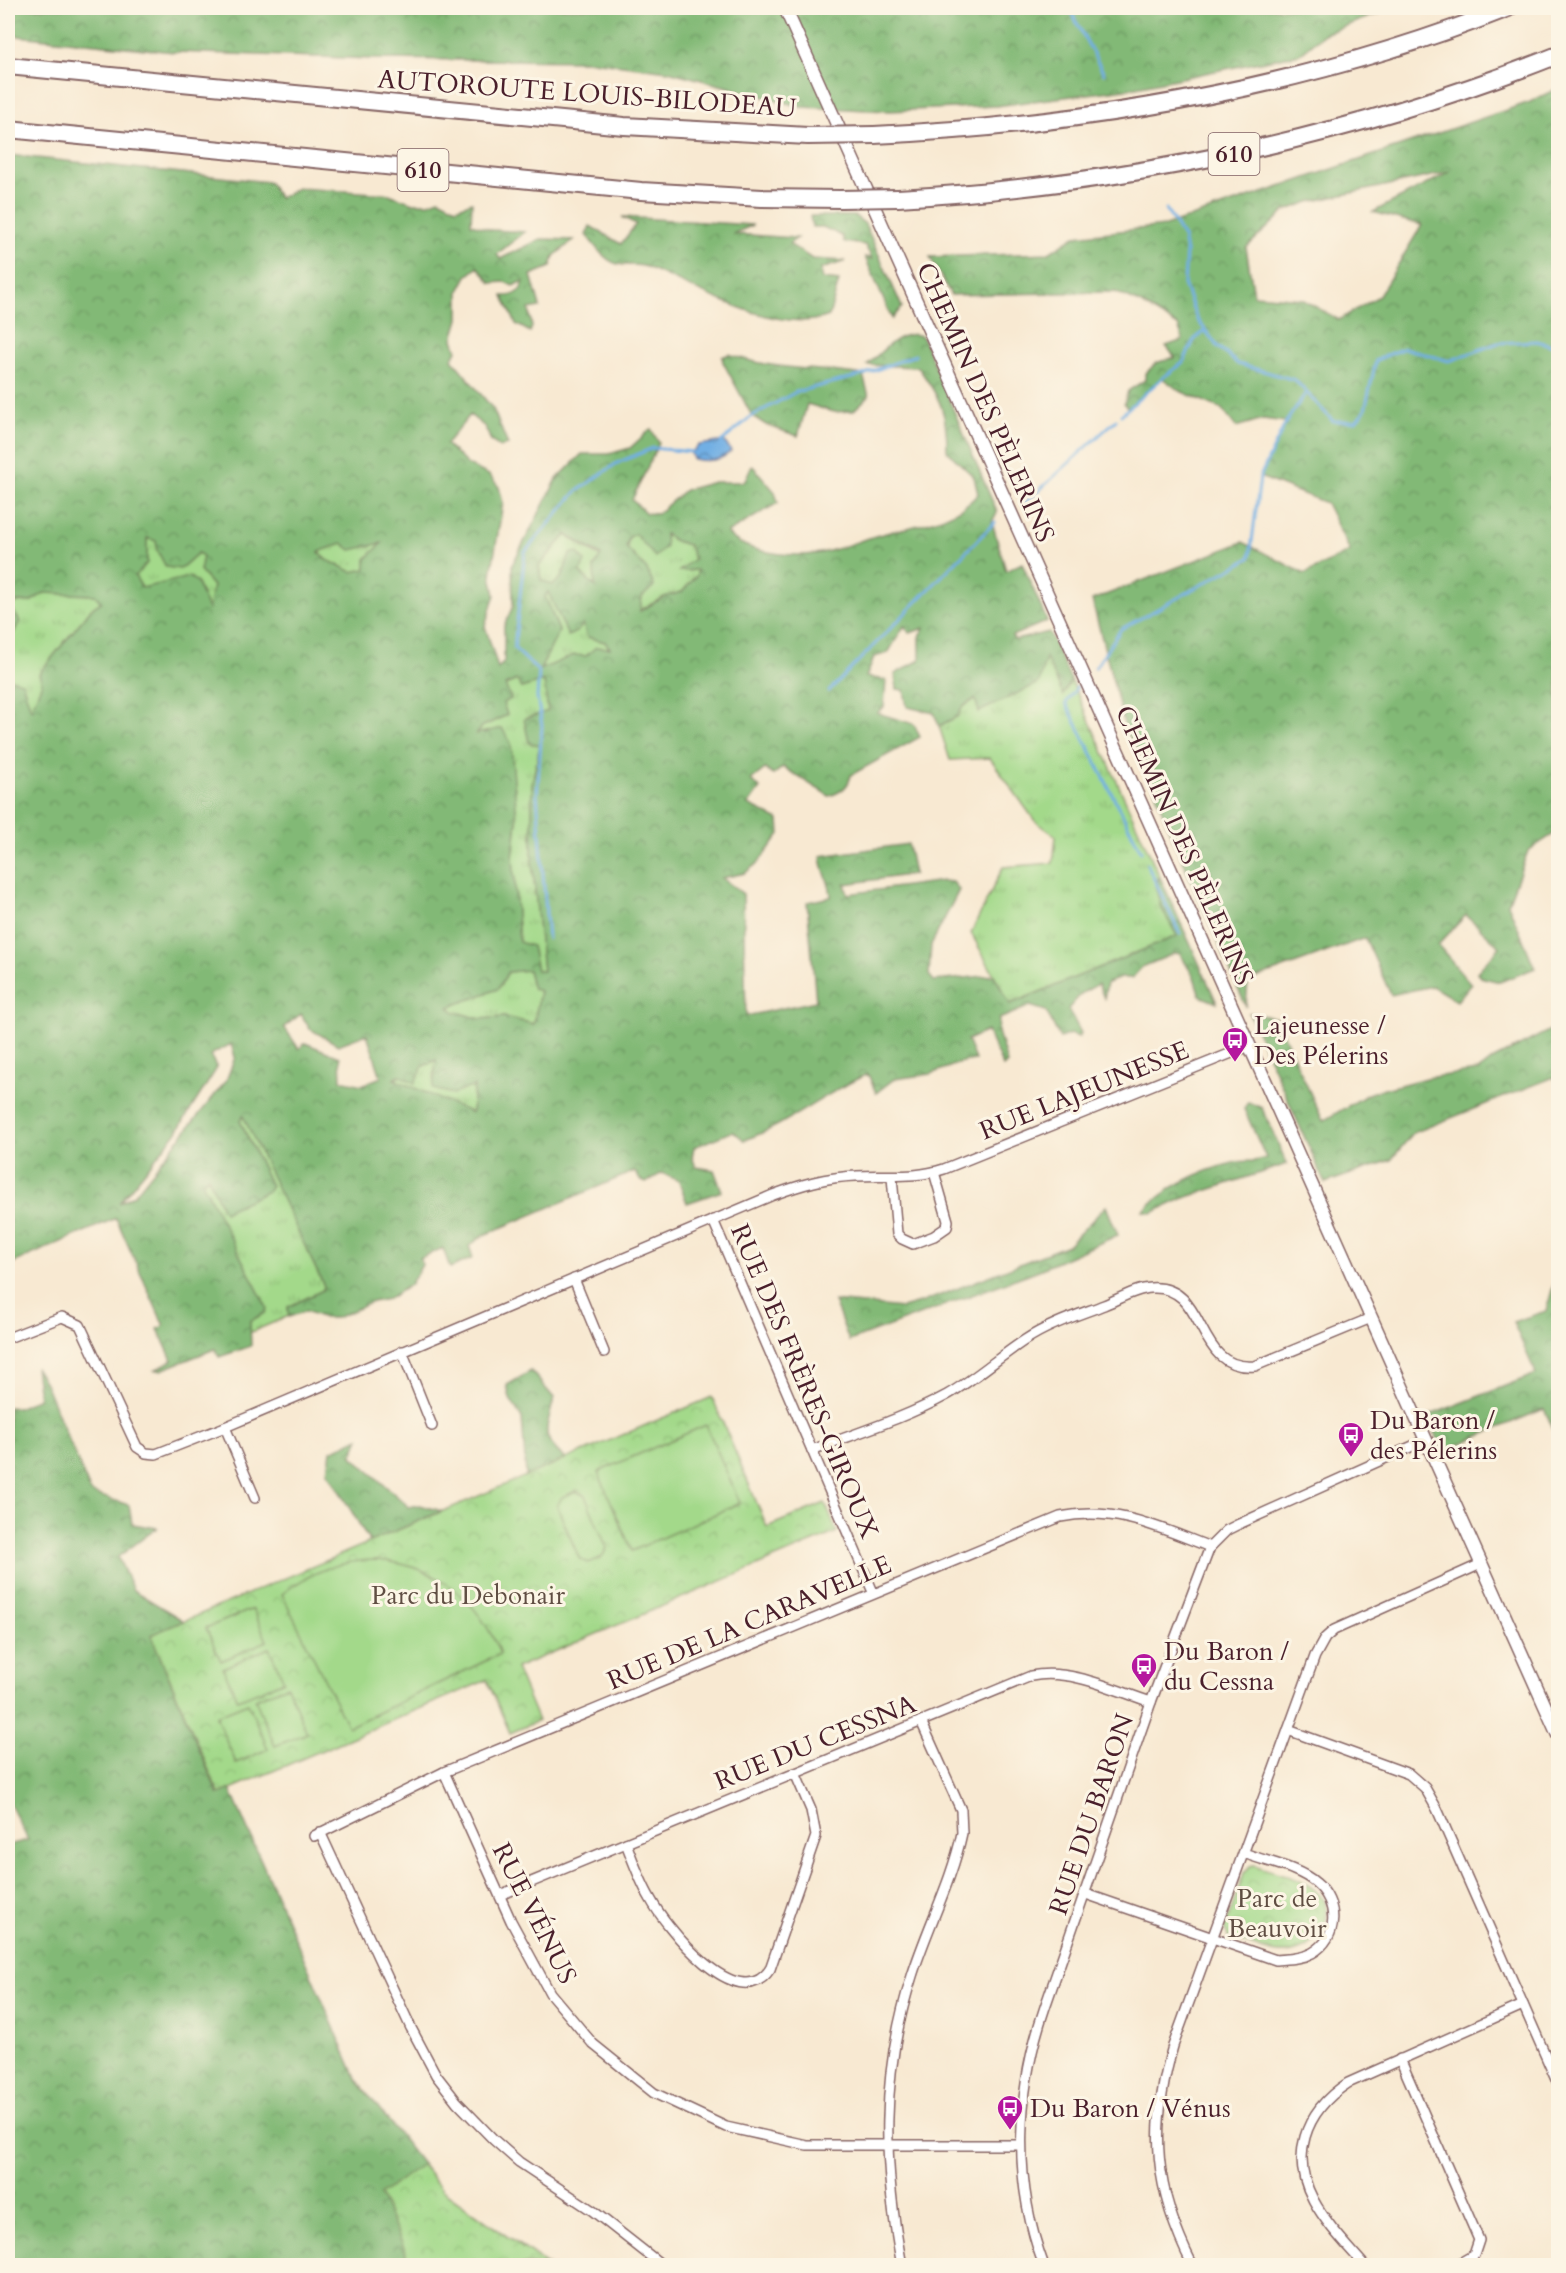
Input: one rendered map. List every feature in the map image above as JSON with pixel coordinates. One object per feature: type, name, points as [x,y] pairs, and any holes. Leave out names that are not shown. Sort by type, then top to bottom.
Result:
[{"type":"highway","name":"AUTOROUTE LOUIS-BILODEAU","points":[[8,66],[624,126],[808,136],[874,135],[1021,125],[1177,103],[1353,60],[1508,8]]},
{"type":"highway","name":"610","points":[[8,129],[641,191],[755,198],[898,198],[1062,184],[1243,153],[1395,113],[1558,55]]},
{"type":"street","name":"CHEMIN DES PÈLERINS","points":[[785,8],[1558,1734]]},
{"type":"street","name":"RUE LAJEUNESSE","points":[[8,1338],[50,1320],[62,1317],[73,1320],[86,1334],[136,1447],[146,1453],[156,1454],[225,1427],[773,1195],[821,1180],[859,1176],[892,1177],[934,1172],[1250,1046]]},
{"type":"street","points":[[892,1177],[897,1234],[914,1244],[934,1236],[947,1227],[948,1221],[934,1172]]},
{"type":"street","name":"RUE DES FRÈRES-GIROUX","points":[[713,1220],[873,1592]]},
{"type":"street","points":[[574,1279],[604,1352]]},
{"type":"street","points":[[812,1450],[935,1401],[1038,1333],[1142,1289],[1162,1288],[1181,1296],[1190,1305],[1212,1349],[1233,1363],[1246,1366],[1255,1365],[1371,1318]]},
{"type":"street","points":[[402,1352],[432,1425]]},
{"type":"street","points":[[225,1427],[255,1498]]},
{"type":"street","name":"RUE DU BARON","points":[[1044,2265],[1026,2200],[1020,2145],[1025,2089],[1038,2028],[1151,1702],[1210,1547],[1227,1530],[1239,1524],[1425,1440]]},
{"type":"street","name":"RUE DE LA CARAVELLE","points":[[663,2265],[594,2211],[519,2162],[457,2102],[436,2075],[411,2028],[317,1834],[444,1772],[1036,1524],[1082,1512],[1127,1517],[1210,1547]]},
{"type":"street","points":[[1193,2265],[1173,2222],[1162,2188],[1157,2140],[1159,2116],[1173,2046],[1214,1940],[1319,1647],[1335,1630],[1481,1564]]},
{"type":"street","name":"RUE DU CESSNA","points":[[500,1895],[1018,1681],[1044,1673],[1068,1676],[1151,1702]]},
{"type":"street","points":[[902,2265],[892,2203],[887,2146],[890,2069],[897,2028],[912,1974],[962,1833],[960,1810],[921,1721]]},
{"type":"street","points":[[1288,1730],[1401,1770],[1425,1788],[1437,1809],[1558,2084]]},
{"type":"street","name":"RUE VÉNUS","points":[[444,1772],[537,1972],[565,2013],[613,2062],[654,2093],[726,2127],[781,2141],[835,2147],[1020,2145]]},
{"type":"street","points":[[626,1843],[650,1899],[690,1949],[728,1980],[737,1983],[756,1982],[770,1969],[816,1836],[811,1810],[795,1773]]},
{"type":"street","points":[[1086,1894],[1275,1960],[1291,1959],[1312,1953],[1328,1937],[1333,1925],[1331,1903],[1317,1884],[1306,1876],[1244,1853]]},
{"type":"street","points":[[1365,2265],[1331,2227],[1311,2195],[1301,2162],[1302,2147],[1314,2115],[1334,2092],[1523,2005]]},
{"type":"street","points":[[1400,2060],[1479,2240],[1474,2255],[1455,2265]]},
{"type":"green space","points":[[8,8],[1393,8],[1324,34],[1300,54],[1126,89],[996,106],[890,111],[801,107],[668,71],[592,61],[376,59],[174,52],[8,35]]},
{"type":"green space","points":[[1558,88],[1558,831],[1528,851],[1508,904],[1535,968],[1500,982],[1480,977],[1477,972],[1500,947],[1466,915],[1438,945],[1471,984],[1457,1001],[1432,986],[1391,995],[1365,938],[1248,981],[1246,1007],[1169,830],[1143,757],[1126,732],[1092,600],[1243,542],[1305,574],[1350,551],[1326,503],[1260,477],[1286,422],[1263,419],[1236,427],[1222,409],[1180,391],[1162,378],[1128,408],[1124,404],[1128,391],[1145,380],[1145,374],[1156,363],[1175,357],[1166,346],[1183,340],[1178,326],[1140,303],[1115,292],[951,295],[930,257],[1049,253],[1075,236],[1165,226],[1530,102]],"holes":[[[1450,172],[1373,212],[1422,225],[1379,296],[1339,320],[1302,299],[1254,295],[1246,248],[1285,211],[1309,202]]]},
{"type":"green space","points":[[8,155],[269,182],[279,198],[298,188],[389,194],[413,203],[429,203],[439,199],[456,208],[472,202],[471,224],[492,230],[525,232],[497,254],[500,259],[541,239],[574,240],[554,256],[551,267],[531,275],[540,307],[529,309],[532,327],[530,332],[516,324],[503,296],[517,293],[524,281],[513,286],[505,282],[491,283],[478,267],[467,276],[459,291],[459,319],[453,339],[457,351],[452,359],[493,409],[508,445],[500,447],[491,441],[485,427],[470,415],[446,444],[468,465],[489,475],[499,487],[503,503],[491,575],[495,595],[485,626],[498,668],[504,662],[504,626],[513,606],[512,565],[557,479],[582,454],[609,454],[630,448],[651,429],[659,443],[632,500],[646,513],[657,514],[685,490],[714,482],[744,482],[752,465],[775,492],[778,503],[727,533],[742,544],[761,551],[810,555],[828,551],[929,522],[968,504],[978,494],[974,477],[947,451],[946,426],[941,406],[918,367],[867,365],[899,338],[914,334],[922,336],[997,512],[992,522],[1006,571],[1022,563],[1047,621],[1012,636],[1015,640],[1049,632],[1071,680],[1063,695],[1046,658],[1039,683],[979,712],[975,699],[962,707],[958,716],[939,726],[934,713],[907,707],[904,690],[897,689],[895,674],[920,660],[920,637],[924,628],[910,633],[904,626],[888,653],[874,657],[866,677],[886,680],[884,707],[877,713],[914,724],[920,737],[851,775],[843,788],[829,796],[783,767],[773,775],[765,769],[751,780],[760,788],[748,805],[779,820],[780,834],[758,863],[745,873],[722,878],[743,894],[746,1016],[816,1001],[807,902],[831,897],[821,856],[908,844],[914,874],[845,884],[848,894],[943,881],[953,882],[959,890],[931,945],[929,975],[934,981],[994,975],[1010,1004],[1177,936],[1161,907],[1155,884],[1160,877],[1217,1003],[1200,996],[1194,977],[1180,954],[1176,953],[1142,967],[1132,978],[1121,978],[1107,983],[1104,998],[1098,984],[1082,993],[1068,1009],[1081,1033],[1079,1037],[1070,1034],[1060,1038],[1046,1011],[1030,1006],[999,1019],[998,1032],[1007,1063],[1003,1067],[987,1031],[967,1040],[975,1060],[962,1062],[931,1074],[894,1079],[876,1093],[868,1074],[760,1134],[744,1140],[733,1131],[694,1147],[692,1157],[696,1167],[714,1170],[722,1191],[687,1203],[679,1181],[662,1173],[646,1183],[640,1180],[635,1171],[484,1235],[469,1246],[473,1258],[450,1268],[443,1248],[420,1258],[422,1265],[410,1285],[388,1299],[372,1302],[336,1318],[324,1318],[306,1311],[289,1317],[288,1307],[323,1290],[324,1286],[243,1116],[240,1121],[271,1186],[268,1191],[224,1212],[208,1177],[202,1182],[267,1308],[265,1313],[250,1321],[251,1346],[219,1357],[215,1349],[161,1370],[155,1370],[172,1360],[158,1329],[164,1326],[116,1218],[8,1265],[8,678],[22,682],[31,709],[42,683],[39,674],[91,609],[101,602],[95,595],[44,593],[30,602],[17,602],[10,606],[20,621],[12,636],[8,637]],"holes":[[[635,534],[655,557],[666,547],[665,534],[675,541],[689,545],[694,559],[679,571],[697,570],[697,575],[682,592],[664,597],[640,611],[642,597],[654,586],[647,570],[626,547],[629,537]],[[566,535],[601,555],[594,567],[595,586],[580,573],[585,561],[577,552],[570,554],[562,577],[553,585],[541,580],[539,566]],[[147,538],[156,541],[157,550],[166,567],[180,569],[198,553],[203,556],[200,571],[213,586],[208,609],[196,581],[189,577],[142,588],[135,576],[147,563]],[[342,543],[351,550],[382,543],[366,559],[366,569],[352,572],[325,559],[319,552]],[[548,592],[568,636],[578,631],[583,624],[587,637],[605,642],[610,648],[596,647],[586,656],[574,655],[540,670],[559,631],[545,596]],[[517,680],[521,688],[544,681],[548,711],[524,719],[529,743],[540,745],[532,784],[532,860],[543,971],[537,970],[532,946],[519,942],[513,858],[517,820],[511,743],[502,728],[476,734],[481,727],[507,715],[503,703],[511,699],[505,685]],[[528,970],[533,989],[540,991],[534,1024],[504,1017],[481,1019],[455,1012],[449,1007],[498,989],[508,972]],[[301,1014],[310,1029],[338,1045],[367,1034],[381,1077],[362,1085],[341,1080],[340,1057],[305,1043],[299,1049],[284,1027]],[[231,1044],[235,1057],[226,1081],[134,1195],[119,1203],[176,1133],[217,1068],[210,1055]],[[436,1060],[433,1089],[453,1094],[474,1086],[472,1113],[394,1079],[399,1075],[415,1083],[423,1066]]]},
{"type":"green space","points":[[810,216],[855,216],[865,224],[902,307],[892,319],[865,257],[872,259],[865,245],[844,242],[842,236],[823,227],[812,227]]},
{"type":"green space","points":[[622,217],[753,225],[733,234],[797,238],[789,244],[812,259],[846,261],[821,269],[822,279],[839,281],[829,316],[809,320],[786,320],[762,315],[712,297],[647,267],[613,263],[586,235],[590,226],[621,244],[636,224]]},
{"type":"green space","points":[[729,354],[779,366],[863,375],[869,396],[853,411],[834,412],[807,404],[798,436],[766,425],[752,416],[723,362],[722,357]]},
{"type":"green space","points":[[665,533],[675,541],[689,545],[694,559],[687,571],[697,570],[697,575],[682,592],[664,597],[639,611],[640,601],[628,555],[629,537],[635,534]]},
{"type":"green space","points":[[566,535],[597,555],[602,555],[595,587],[580,573],[563,571],[562,577],[553,586],[541,580],[539,566]]},
{"type":"green space","points":[[147,538],[156,540],[180,569],[198,553],[204,556],[200,571],[213,586],[208,610],[196,581],[142,588],[135,576],[147,563]]},
{"type":"green space","points":[[383,542],[366,569],[352,572],[325,559],[319,551],[342,543]]},
{"type":"green space","points":[[548,591],[583,624],[587,637],[605,642],[610,648],[539,671],[559,631],[545,596]]},
{"type":"green space","points":[[44,593],[96,595],[101,602],[91,609],[39,674],[43,683],[31,710],[13,681],[8,678],[8,637],[12,636],[9,606],[17,601],[30,602]]},
{"type":"green space","points":[[1046,657],[1063,694],[1071,680],[1160,877],[1155,884],[1161,907],[1178,936],[1010,1004],[971,933],[1003,867],[1053,863],[1056,836],[1035,821],[990,758],[950,760],[939,726],[958,716],[962,707],[976,699],[979,712]]},
{"type":"green space","points":[[517,680],[521,688],[544,680],[548,712],[524,719],[540,745],[532,784],[532,860],[543,971],[537,970],[519,943],[513,858],[517,820],[475,735],[481,727],[507,715],[503,703],[505,685]]},
{"type":"green space","points":[[528,970],[533,989],[540,991],[534,1024],[504,1017],[481,1019],[455,1012],[448,1006],[498,989],[508,972]]},
{"type":"green space","points":[[1249,1013],[1276,1018],[1323,1121],[1370,1093],[1426,1078],[1478,1071],[1494,1059],[1558,1026],[1558,1085],[1554,1077],[1413,1133],[1391,1160],[1325,1183]]},
{"type":"green space","points":[[437,1060],[474,1085],[472,1114],[394,1079]]},
{"type":"green space","points":[[1248,1102],[1262,1108],[1287,1164],[1184,1198],[1152,1213],[1143,1211],[1173,1187],[1196,1175],[1233,1163],[1266,1158],[1244,1109]]},
{"type":"green space","points":[[243,1115],[324,1286],[323,1290],[288,1307],[289,1316],[249,1333],[250,1321],[265,1313],[267,1308],[201,1182],[208,1176],[268,1188],[271,1186],[240,1121]]},
{"type":"green space","points":[[1106,1206],[1118,1235],[1039,1270],[849,1341],[834,1301],[902,1308],[923,1302],[1068,1245]]},
{"type":"green space","points":[[1558,1270],[1558,1440],[1544,1409],[1443,1451],[1428,1416],[1536,1374],[1513,1322],[1546,1311]]},
{"type":"green space","points":[[35,1367],[45,1383],[91,1493],[129,1505],[132,1524],[157,1528],[118,1557],[133,1590],[184,1621],[151,1635],[218,1794],[230,1789],[357,2080],[442,2190],[547,2265],[8,2266],[8,1845],[28,1840],[8,1800],[8,1407],[18,1408],[39,1398]]},
{"type":"green space","points":[[531,1371],[554,1398],[547,1425],[548,1438],[566,1459],[526,1476],[522,1418],[510,1399],[507,1385]]},
{"type":"green space","name":"Parc du Debonair","points":[[712,1397],[767,1527],[825,1503],[837,1532],[516,1668],[538,1721],[510,1733],[487,1680],[219,1794],[151,1635]]},
{"type":"green space","points":[[706,1425],[740,1503],[632,1551],[598,1472]]},
{"type":"green space","points":[[359,1438],[352,1456],[409,1507],[419,1505],[442,1511],[370,1542],[328,1472],[331,1451]]},
{"type":"green space","points":[[576,1491],[585,1496],[607,1548],[602,1557],[588,1563],[579,1558],[557,1506],[562,1497]]},
{"type":"green space","points":[[377,1560],[418,1569],[453,1588],[480,1617],[500,1654],[348,1727],[282,1594],[304,1579],[327,1568],[351,1562]]},
{"type":"green space","points":[[253,1609],[267,1641],[221,1661],[206,1628]]},
{"type":"green space","points":[[269,1648],[284,1681],[238,1700],[223,1668]]},
{"type":"green space","points":[[287,1686],[307,1733],[275,1746],[255,1699]]},
{"type":"green space","points":[[248,1703],[268,1749],[236,1763],[216,1716]]},
{"type":"green space","name":"Parc de Beauvoir","points":[[1254,1865],[1298,1880],[1321,1896],[1327,1917],[1324,1928],[1308,1945],[1298,1951],[1278,1953],[1228,1937],[1225,1928],[1244,1873]]},
{"type":"green space","points":[[422,2164],[442,2190],[547,2265],[412,2265],[380,2195]]},
{"type":"water","points":[[724,441],[731,451],[727,455],[709,461],[693,459],[691,453],[699,445]]},
{"type":"waterway","points":[[1065,8],[1071,12],[1104,74]]},
{"type":"waterway","points":[[1166,209],[1183,237],[1186,252],[1184,284],[1197,319],[1218,347],[1238,364],[1295,380],[1333,421],[1356,421],[1365,410],[1376,360],[1404,348],[1449,361],[1498,343],[1537,341],[1558,347]]},
{"type":"waterway","points":[[1121,415],[1162,378],[1183,363],[1194,340],[1205,331]]},
{"type":"waterway","points":[[721,442],[752,416],[796,392],[863,375],[915,355]]},
{"type":"waterway","points":[[1095,668],[1121,629],[1250,558],[1260,477],[1286,422],[1305,394]]},
{"type":"waterway","points":[[1023,505],[1116,420]]},
{"type":"waterway","points":[[548,939],[537,795],[542,726],[537,697],[539,672],[514,648],[525,552],[576,492],[617,463],[653,448],[692,452]]},
{"type":"waterway","points":[[829,691],[995,522]]},
{"type":"waterway","points":[[1077,687],[1066,703],[1141,851]]},
{"type":"waterway","points":[[1147,864],[1180,934]]},
{"type":"place","name":"Lajeunesse / Des Pélerins","points":[[1235,1063]]},
{"type":"place","name":"Du Baron / des Pélerins","points":[[1351,1458]]},
{"type":"place","name":"Du Baron / du Cessna","points":[[1144,1689]]},
{"type":"place","name":"Du Baron / Vénus","points":[[1010,2131]]}]
